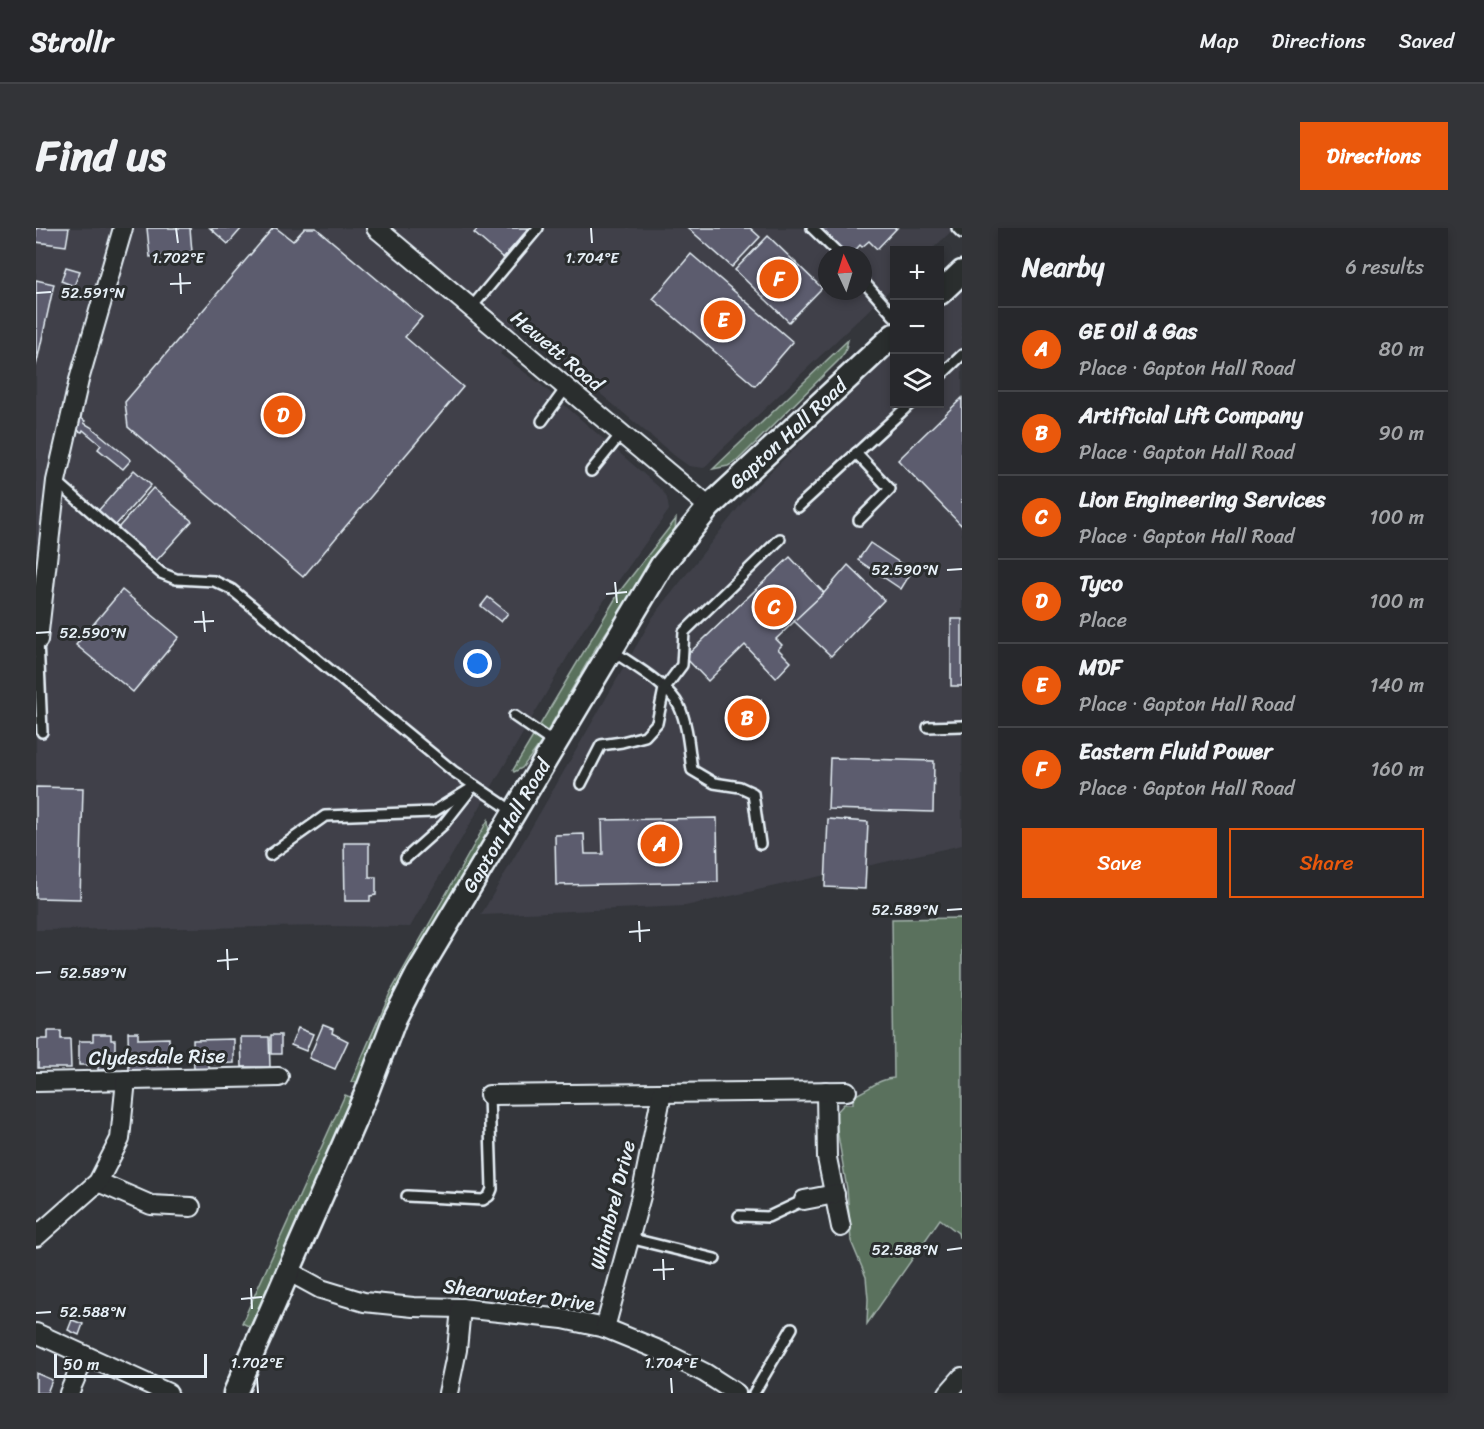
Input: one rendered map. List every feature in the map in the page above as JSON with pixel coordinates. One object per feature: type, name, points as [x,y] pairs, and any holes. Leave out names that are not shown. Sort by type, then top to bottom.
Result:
[{"type":"street","points":[[38,640],[39,606],[56,481],[79,380],[123,228]]},
{"type":"street","name":"Hewett Road","points":[[376,228],[709,507]]},
{"type":"street","points":[[944,288],[962,272]]},
{"type":"street","name":"Gapton Hall Road","points":[[235,1393],[366,1094],[395,1018],[417,975],[662,566],[709,507],[890,339]]},
{"type":"street","name":"Clydesdale Rise","points":[[36,1082],[279,1077]]},
{"type":"street","points":[[36,1237],[98,1182],[120,1139],[126,1080]]},
{"type":"street","points":[[826,1091],[827,1158],[841,1227]]},
{"type":"street","points":[[489,1095],[847,1091]]},
{"type":"street","name":"Whimbrel Drive","points":[[605,1328],[641,1196],[662,1093]]},
{"type":"street","points":[[98,1182],[151,1205],[191,1207]]},
{"type":"street","points":[[804,1200],[835,1194]]},
{"type":"street","name":"Shearwater Drive","points":[[288,1271],[321,1288],[364,1302],[563,1318],[605,1328],[659,1350],[705,1373],[736,1393]]},
{"type":"street","points":[[448,1393],[457,1350],[461,1308]]},
{"type":"street","points":[[36,1333],[168,1393]]},
{"type":"street","points":[[69,1393],[85,1356]]},
{"type":"street","points":[[948,1393],[962,1377]]},
{"type":"lane","points":[[471,308],[538,228]]},
{"type":"lane","points":[[812,228],[831,246]]},
{"type":"lane","points":[[957,228],[962,233]]},
{"type":"lane","points":[[872,291],[890,311]]},
{"type":"lane","points":[[944,371],[962,355]]},
{"type":"lane","points":[[542,421],[566,388]]},
{"type":"lane","points":[[798,507],[906,408]]},
{"type":"lane","points":[[591,471],[621,434]]},
{"type":"lane","points":[[856,453],[890,489],[859,520]]},
{"type":"lane","points":[[56,481],[161,573],[176,579],[214,581],[231,590],[453,771],[514,812]]},
{"type":"lane","points":[[581,784],[602,745],[645,736],[657,723],[664,689],[682,665],[684,632],[780,539]]},
{"type":"lane","points":[[38,640],[42,732]]},
{"type":"lane","points":[[611,650],[664,689],[679,705],[692,770],[714,783],[753,793],[760,844]]},
{"type":"lane","points":[[514,716],[555,744]]},
{"type":"lane","points":[[928,727],[962,726]]},
{"type":"lane","points":[[270,855],[325,816],[433,812],[475,786]]},
{"type":"lane","points":[[406,858],[443,825],[475,786]]},
{"type":"lane","points":[[407,1196],[483,1200],[489,1196],[492,1189],[489,1095]]},
{"type":"lane","points":[[739,1216],[768,1216],[804,1200]]},
{"type":"lane","points":[[629,1238],[715,1259]]},
{"type":"lane","points":[[754,1393],[792,1328]]},
{"type":"shaded area","points":[[36,228],[955,228],[935,246],[890,246],[890,290],[704,468],[689,466],[675,456],[518,325],[500,354],[539,383],[662,490],[667,498],[669,510],[583,630],[410,927],[36,930]]},
{"type":"shaded area","points":[[962,286],[962,845],[685,906],[481,915],[653,617],[753,489],[890,356],[890,408],[944,408],[944,304]]},
{"type":"green space","points":[[848,340],[845,352],[839,360],[737,461],[728,466],[713,469]]},
{"type":"green space","points":[[676,519],[671,539],[597,646],[540,744],[522,768],[514,772],[513,770],[620,591]]},
{"type":"green space","points":[[488,820],[489,835],[359,1082],[351,1082],[390,993]]},
{"type":"green space","points":[[962,918],[962,1236],[959,1237],[958,1233],[940,1219],[867,1324],[866,1277],[851,1241],[847,1189],[836,1113],[844,1104],[853,1104],[853,1096],[884,1080],[894,1078],[892,919]]},
{"type":"green space","points":[[345,1095],[352,1098],[250,1327],[242,1323]]},
{"type":"building","points":[[36,228],[69,228],[66,246],[36,242]]},
{"type":"building","points":[[147,228],[190,228],[192,252],[150,257]]},
{"type":"building","points":[[210,228],[242,228],[228,244]]},
{"type":"building","points":[[273,228],[293,241],[305,228],[316,228],[422,317],[405,337],[463,387],[303,577],[128,427],[125,402]]},
{"type":"building","points":[[479,228],[529,228],[503,258],[474,233]]},
{"type":"building","points":[[688,228],[750,228],[760,237],[732,267]]},
{"type":"building","points":[[818,228],[897,228],[877,249],[869,241],[863,246],[837,246]]},
{"type":"building","points":[[768,236],[818,284],[818,292],[789,322],[735,270]]},
{"type":"building","points":[[691,254],[793,342],[755,386],[653,299]]},
{"type":"building","points":[[66,267],[80,271],[74,286],[61,281]]},
{"type":"building","points":[[36,280],[54,284],[36,366]]},
{"type":"building","points":[[962,398],[962,526],[898,460]]},
{"type":"building","points":[[77,415],[131,460],[123,469],[98,449],[101,445],[83,430],[82,432],[73,429]]},
{"type":"building","points":[[134,470],[151,485],[108,534],[91,519]]},
{"type":"building","points":[[153,488],[192,521],[149,569],[111,536]]},
{"type":"building","points":[[870,543],[912,571],[901,589],[858,560]]},
{"type":"building","points":[[790,557],[824,593],[776,639],[782,645],[778,649],[791,662],[776,678],[745,645],[708,681],[685,657]]},
{"type":"building","points":[[848,565],[884,600],[831,656],[794,621],[824,593]]},
{"type":"building","points":[[122,590],[179,637],[133,692],[76,645]]},
{"type":"building","points":[[488,597],[508,613],[501,622],[481,606]]},
{"type":"building","points":[[951,619],[962,619],[962,686],[951,686]]},
{"type":"building","points":[[761,700],[762,735],[732,735],[732,701]]},
{"type":"building","points":[[830,758],[934,761],[933,812],[828,809]]},
{"type":"building","points":[[36,787],[83,788],[80,899],[36,898]]},
{"type":"building","points":[[717,818],[718,882],[556,885],[555,835],[584,834],[585,854],[603,854],[602,820]]},
{"type":"building","points":[[828,819],[868,822],[865,889],[825,887]]},
{"type":"building","points":[[344,843],[369,843],[369,877],[376,877],[376,895],[370,896],[370,901],[345,901]]},
{"type":"building","points":[[323,1025],[333,1029],[332,1033],[348,1041],[335,1069],[309,1058]]},
{"type":"building","points":[[298,1028],[313,1034],[306,1051],[291,1045]]},
{"type":"building","points":[[48,1031],[61,1031],[61,1039],[70,1039],[71,1068],[38,1068],[38,1039],[48,1039]]},
{"type":"building","points":[[128,1032],[138,1032],[138,1039],[169,1038],[169,1071],[129,1072]]},
{"type":"building","points":[[93,1034],[111,1034],[111,1040],[115,1040],[115,1069],[98,1070],[98,1065],[79,1065],[79,1041],[93,1041]]},
{"type":"building","points":[[271,1035],[281,1035],[281,1054],[271,1054]]},
{"type":"building","points":[[241,1037],[269,1037],[270,1067],[242,1067]]},
{"type":"building","points":[[234,1039],[234,1063],[209,1064],[209,1069],[194,1070],[193,1040]]},
{"type":"building","points":[[72,1320],[83,1324],[79,1335],[68,1330]]},
{"type":"building","points":[[36,1373],[52,1380],[47,1393],[36,1393]]},
{"type":"place","name":"Eastern Fluid Power","points":[[779,279]]},
{"type":"place","name":"MDF","points":[[723,320]]},
{"type":"place","name":"Tyco","points":[[283,415]]},
{"type":"place","name":"Lion Engineering Services","points":[[774,607]]},
{"type":"place","name":"Artificial Lift Company","points":[[747,718]]},
{"type":"place","name":"GE Oil & Gas","points":[[660,844]]}]
